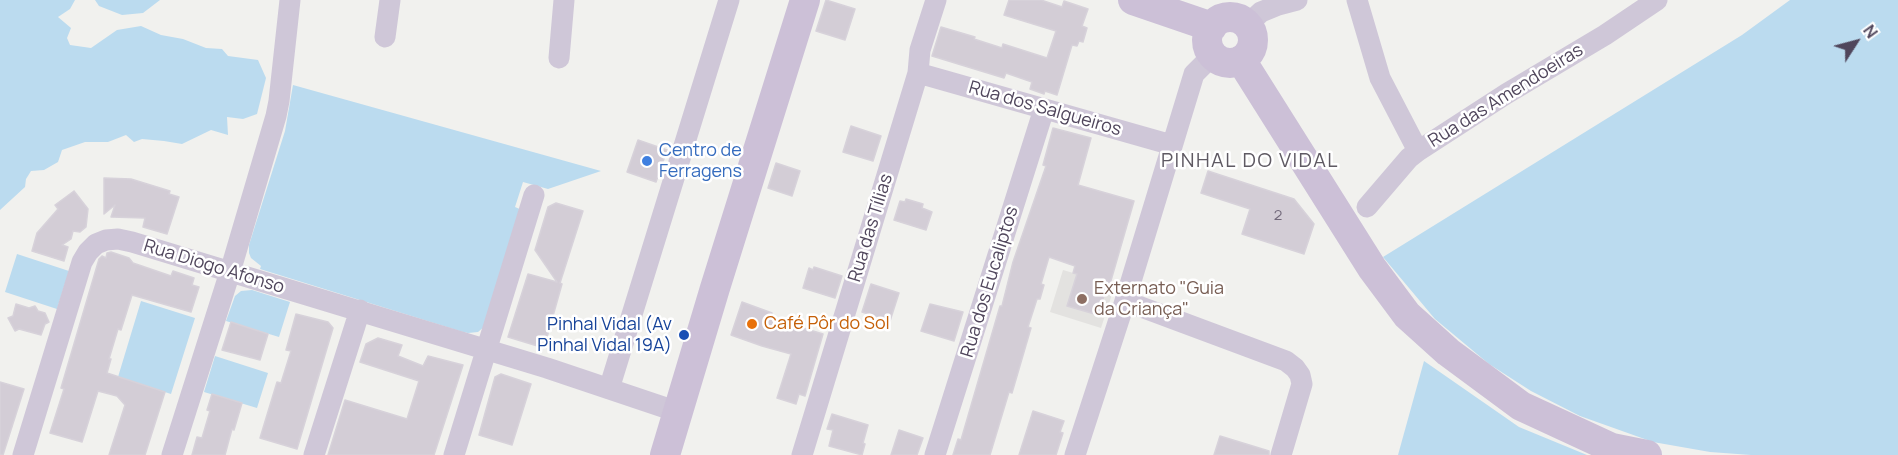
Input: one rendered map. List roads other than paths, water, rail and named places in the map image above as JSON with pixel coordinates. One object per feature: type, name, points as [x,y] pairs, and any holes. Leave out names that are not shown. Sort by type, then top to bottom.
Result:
[{"type":"street","points":[[172,455],[276,116],[290,0]]},
{"type":"street","points":[[386,37],[390,0]]},
{"type":"street","points":[[559,58],[564,0]]},
{"type":"street","points":[[609,389],[729,0]]},
{"type":"street","points":[[665,455],[805,0]]},
{"type":"street","name":"Rua das Tílias","points":[[802,455],[918,73],[920,50],[936,0]]},
{"type":"street","points":[[1076,455],[1194,74],[1212,41],[1216,22],[1228,18],[1242,21],[1251,32],[1252,48],[1241,60],[1226,63],[1212,41],[1134,0]]},
{"type":"street","points":[[1247,25],[1261,12],[1278,4],[1298,0]]},
{"type":"street","points":[[1357,0],[1380,78],[1418,151]]},
{"type":"street","name":"Rua das Amendoeiras","points":[[1367,207],[1410,157],[1418,151],[1506,94],[1605,35],[1657,0]]},
{"type":"street","points":[[1241,60],[1369,262],[1407,315],[1448,352],[1521,406],[1612,448],[1647,455]]},
{"type":"street","name":"Rua dos Salgueiros","points":[[918,73],[1172,146]]},
{"type":"street","name":"Rua dos Eucaliptos","points":[[935,455],[1044,109]]},
{"type":"street","points":[[454,455],[534,195]]},
{"type":"street","name":"Rua Diogo Afonso","points":[[23,455],[82,262],[87,252],[96,244],[117,239],[360,310],[547,368],[678,412]]},
{"type":"street","points":[[1125,302],[1286,361],[1295,368],[1302,384],[1281,455]]},
{"type":"street","points":[[314,455],[360,310]]},
{"type":"place","name":"Centro de Ferragens","points":[[647,161]]},
{"type":"place","name":"Externato \"Guia da Criança\"","points":[[1082,299]]},
{"type":"place","name":"Café Pôr do Sol","points":[[752,324]]},
{"type":"place","name":"Pinhal Vidal (Av Pinhal Vidal 19A)","points":[[684,335]]},
{"type":"district","name":"PINHAL DO VIDAL","points":[[1250,161]]}]
